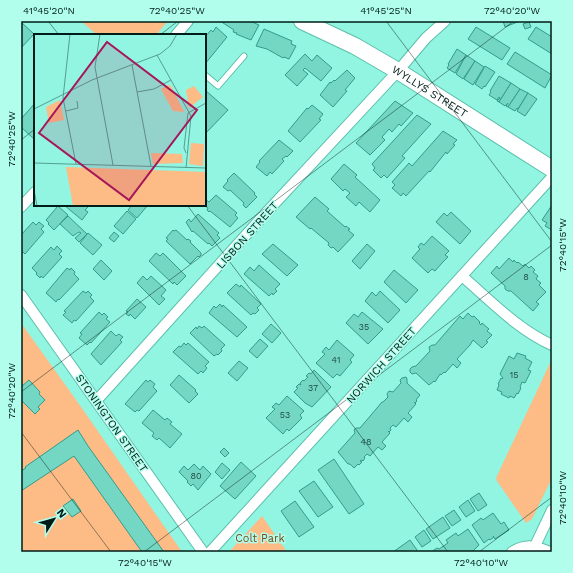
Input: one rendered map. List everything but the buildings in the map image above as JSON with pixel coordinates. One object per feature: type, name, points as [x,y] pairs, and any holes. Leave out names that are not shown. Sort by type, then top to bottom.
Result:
[{"type":"main road","name":"WYLLYS STREET","points":[[302,21],[355,46],[398,71],[552,169]]},
{"type":"street","points":[[177,34],[188,21]]},
{"type":"street","name":"LISBON STREET","points":[[96,400],[264,215],[398,71],[426,38],[445,21]]},
{"type":"street","name":"NORWICH STREET","points":[[210,552],[552,177]]},
{"type":"street","points":[[21,207],[34,193]]},
{"type":"street","points":[[462,276],[519,326],[552,345]]},
{"type":"street","name":"STONINGTON STREET","points":[[21,295],[203,552]]},
{"type":"street","points":[[535,549],[552,510]]},
{"type":"street","points":[[512,552],[522,547],[550,552]]},
{"type":"lane","points":[[206,76],[218,86],[244,56]]},
{"type":"green space","points":[[81,21],[168,21],[157,34],[96,34]]},
{"type":"green space","points":[[21,323],[79,404],[182,552],[21,552]]},
{"type":"green space","points":[[551,361],[552,478],[532,519],[526,523],[496,478]]},
{"type":"green space","name":"Colt Park","points":[[262,516],[287,552],[229,552]]}]
